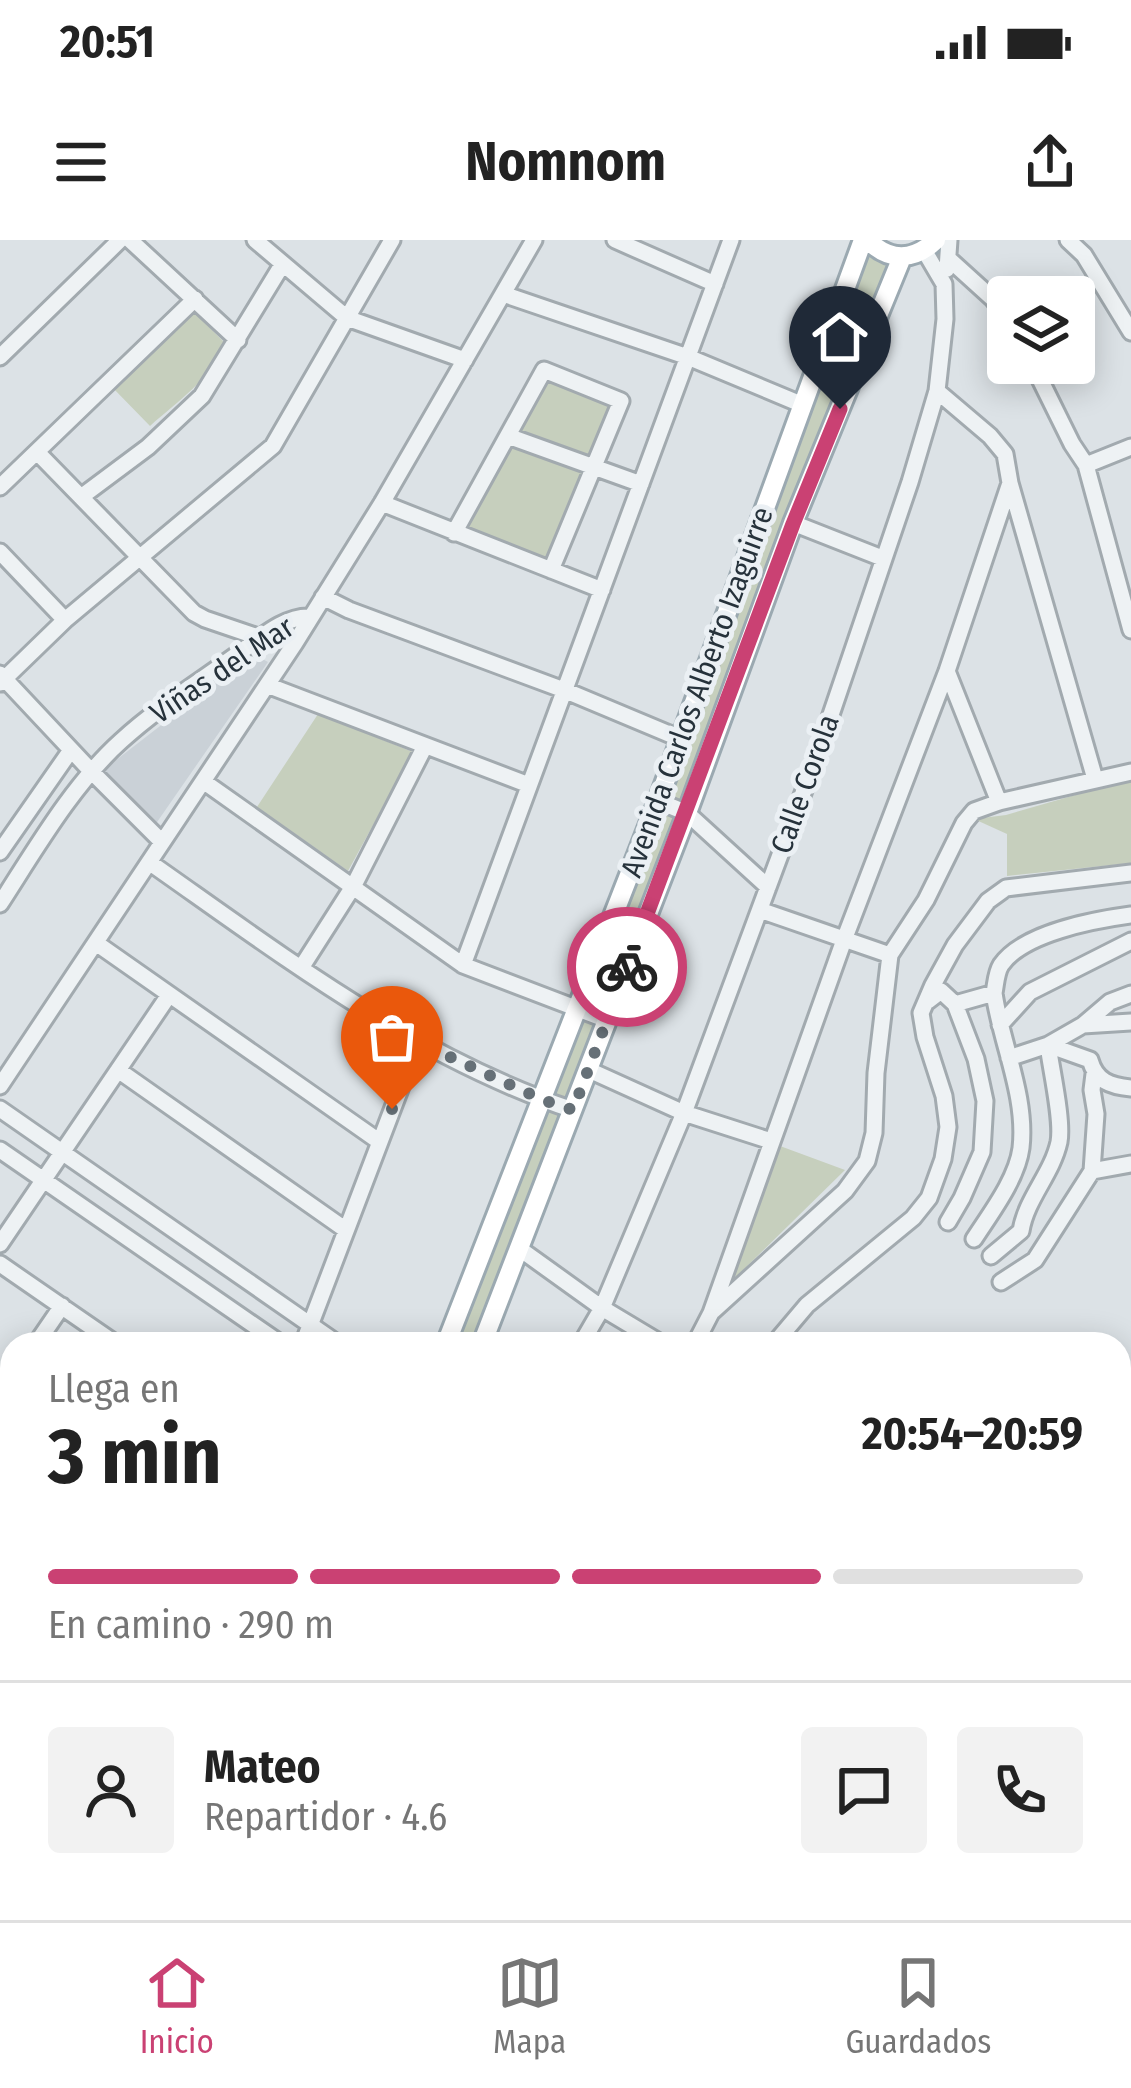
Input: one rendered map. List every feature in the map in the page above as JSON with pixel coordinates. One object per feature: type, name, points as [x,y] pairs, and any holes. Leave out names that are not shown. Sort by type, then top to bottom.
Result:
[{"type":"main road","points":[[866,240],[884,253],[902,256],[930,245]]},
{"type":"main road","name":"Avenida Carlos Alberto Izaguirre","points":[[451,1332],[658,801],[866,240]]},
{"type":"main road","name":"Avenida Carlos Alberto Izaguirre","points":[[487,1332],[793,524],[902,256]]},
{"type":"street","points":[[0,357],[120,240]]},
{"type":"street","points":[[130,240],[238,340]]},
{"type":"street","points":[[255,240],[347,318],[465,360]]},
{"type":"street","points":[[162,842],[1,678],[273,446],[392,240]]},
{"type":"street","name":"Viñas del Mar","points":[[0,904],[92,772],[118,743],[162,706],[261,638],[291,619],[311,617],[534,240]]},
{"type":"street","points":[[615,240],[715,284]]},
{"type":"street","points":[[463,965],[731,240]]},
{"type":"street","name":"Calle Corola","points":[[588,1332],[684,1113],[819,750],[910,482],[937,391],[950,240]]},
{"type":"street","points":[[1074,242],[1131,332]]},
{"type":"street","points":[[930,245],[944,284]]},
{"type":"street","points":[[950,260],[987,294]]},
{"type":"street","points":[[81,497],[148,447],[202,396],[282,265]]},
{"type":"street","points":[[503,294],[688,357],[803,405]]},
{"type":"street","points":[[0,487],[194,299]]},
{"type":"street","points":[[454,532],[544,370],[621,401],[551,570]]},
{"type":"street","points":[[1042,384],[1086,465],[1131,630]]},
{"type":"street","points":[[937,391],[1004,454],[1095,779]]},
{"type":"street","points":[[508,436],[641,484]]},
{"type":"street","points":[[1086,465],[1131,447]]},
{"type":"street","points":[[37,452],[194,613],[261,638]]},
{"type":"street","points":[[701,1332],[947,671],[1010,483]]},
{"type":"street","points":[[382,503],[602,590]]},
{"type":"street","points":[[793,524],[883,558]]},
{"type":"street","points":[[0,552],[64,620]]},
{"type":"street","points":[[323,597],[680,739]]},
{"type":"street","points":[[0,1086],[311,617]]},
{"type":"street","points":[[947,671],[999,802]]},
{"type":"street","points":[[267,685],[529,785]]},
{"type":"street","points":[[301,968],[353,885],[425,746]]},
{"type":"street","points":[[0,852],[71,750]]},
{"type":"street","points":[[711,1313],[845,1191],[867,1160],[874,1133],[890,955],[926,901],[964,824],[974,812],[999,802],[1131,772]]},
{"type":"street","points":[[203,781],[463,965],[607,1020]]},
{"type":"street","points":[[658,801],[687,813],[768,887]]},
{"type":"street","points":[[149,862],[418,1042],[573,1110]]},
{"type":"street","points":[[784,1332],[807,1305],[913,1218],[929,1198],[948,1127],[921,1013],[955,945],[988,901],[1006,888],[1131,873]]},
{"type":"street","points":[[760,910],[890,955]]},
{"type":"street","points":[[974,1239],[1003,1195],[1021,1151],[1020,1115],[994,992],[999,968],[1019,946],[1095,920],[1131,915]]},
{"type":"street","points":[[1000,1025],[1030,992],[1131,941]]},
{"type":"street","points":[[96,944],[380,1142]]},
{"type":"street","points":[[926,1002],[941,991],[955,1004],[976,1059],[985,1101],[982,1152],[948,1222]]},
{"type":"street","points":[[955,1004],[994,992]]},
{"type":"street","points":[[1010,1058],[1048,1045],[1110,1002],[1131,994]]},
{"type":"street","points":[[0,1244],[169,995]]},
{"type":"street","points":[[1083,1025],[1131,1022]]},
{"type":"street","points":[[308,1332],[418,1042]]},
{"type":"street","points":[[1001,1282],[1035,1260],[1092,1171],[1096,1114],[1090,1060],[1048,1045]]},
{"type":"street","points":[[991,1256],[1021,1231],[1024,1214],[1043,1183],[1060,1139],[1048,1045]]},
{"type":"street","points":[[118,1070],[346,1230]]},
{"type":"street","points":[[589,1070],[684,1113],[771,1141]]},
{"type":"street","points":[[1094,1074],[1106,1084],[1131,1088]]},
{"type":"street","points":[[0,1108],[319,1332]]},
{"type":"street","points":[[0,1150],[263,1332]]},
{"type":"street","points":[[1092,1171],[1131,1164]]},
{"type":"street","points":[[520,1250],[642,1332]]},
{"type":"street","points":[[0,1264],[99,1332]]},
{"type":"street","points":[[44,1332],[62,1306]]},
{"type":"shaded area","points":[[253,654],[268,662],[155,825],[102,771]]},
{"type":"green space","points":[[869,255],[889,261],[477,1332],[461,1332],[678,771]]},
{"type":"green space","points":[[191,309],[225,343],[202,378],[150,426],[111,386]]},
{"type":"green space","points":[[545,372],[617,400],[594,462],[515,434]]},
{"type":"green space","points":[[507,440],[589,468],[550,562],[460,526]]},
{"type":"green space","points":[[318,714],[413,752],[348,871],[257,807]]},
{"type":"green space","points":[[1131,779],[1131,863],[1007,876],[1007,834],[974,819],[1006,815]]},
{"type":"green space","points":[[780,1146],[845,1170],[736,1277],[732,1268]]},
{"type":"way so far","points":[[392,1109],[418,1042],[573,1110],[627,967]]},
{"type":"route","points":[[627,967],[840,409]]}]
